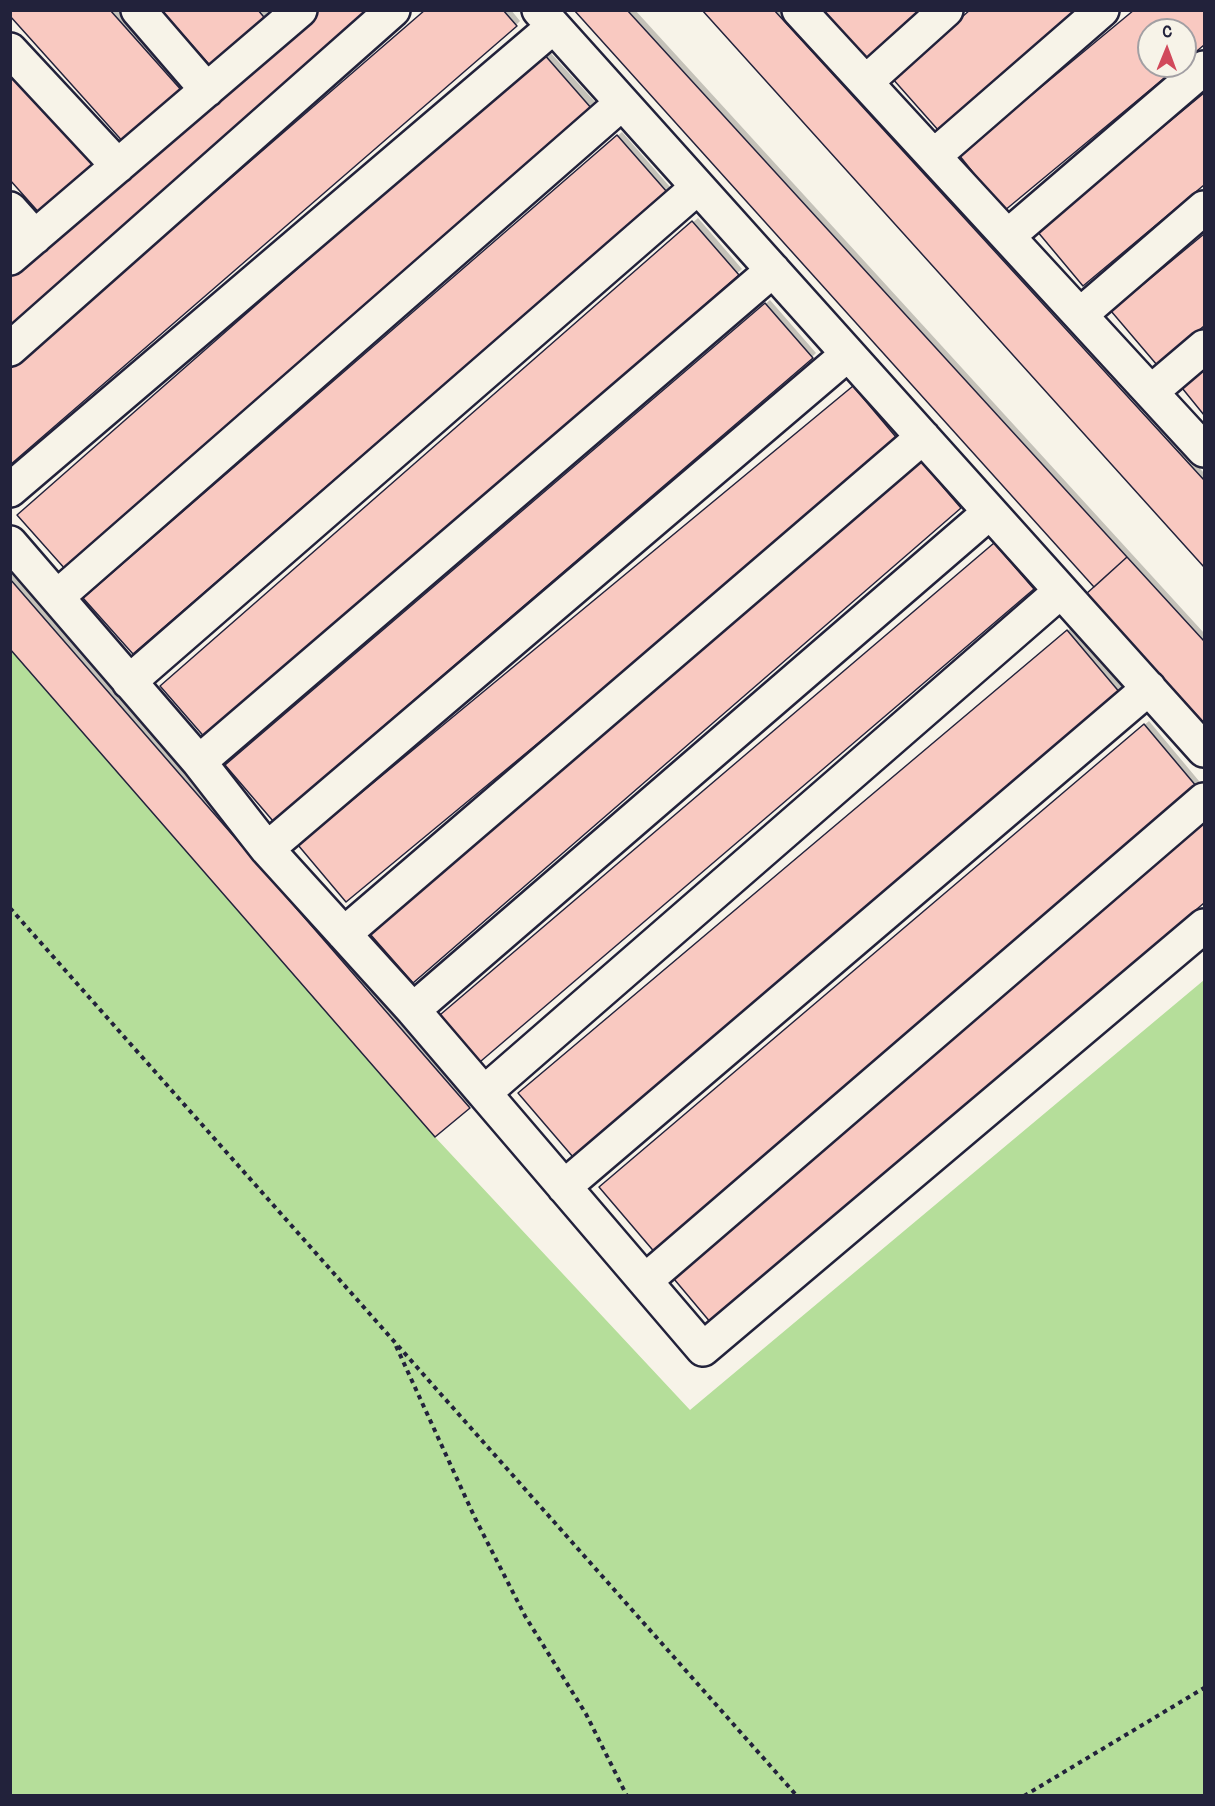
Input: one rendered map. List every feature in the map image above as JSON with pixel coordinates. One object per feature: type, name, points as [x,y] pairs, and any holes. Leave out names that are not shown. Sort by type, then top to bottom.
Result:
[{"type":"lane","points":[[138,10],[207,90]]},
{"type":"lane","points":[[10,349],[393,10]]},
{"type":"lane","points":[[799,10],[1204,450]]},
{"type":"lane","points":[[866,82],[946,10]]},
{"type":"lane","points":[[934,156],[1102,10]]},
{"type":"lane","points":[[10,258],[207,90],[291,13]]},
{"type":"lane","points":[[10,490],[546,19],[1204,750]]},
{"type":"lane","points":[[10,50],[118,166]]},
{"type":"lane","points":[[1008,236],[1204,68]]},
{"type":"lane","points":[[57,597],[622,103]]},
{"type":"lane","points":[[129,681],[698,187]]},
{"type":"lane","points":[[1080,315],[1204,208]]},
{"type":"lane","points":[[10,209],[35,237]]},
{"type":"lane","points":[[198,762],[773,270]]},
{"type":"lane","points":[[1151,392],[1204,347]]},
{"type":"lane","points":[[267,849],[848,354]]},
{"type":"lane","points":[[344,934],[923,437]]},
{"type":"lane","points":[[413,1010],[990,512]]},
{"type":"lane","points":[[10,543],[198,762],[267,849],[413,1010],[703,1348],[1204,926]]},
{"type":"lane","points":[[484,1093],[1062,591]]},
{"type":"lane","points":[[564,1186],[1149,688]]},
{"type":"lane","points":[[645,1281],[1204,800]]},
{"type":"path","points":[[10,908],[797,1796]]},
{"type":"path","points":[[393,1341],[475,1518],[525,1616],[586,1714],[627,1796]]},
{"type":"path","points":[[1024,1796],[1204,1688]]},
{"type":"green space","points":[[10,649],[435,1137],[690,1410],[1204,980],[1204,1795],[11,1795]]},
{"type":"building","points":[[10,10],[110,10],[183,92],[125,144],[10,16]]},
{"type":"building","points":[[161,10],[258,10],[268,22],[214,70]]},
{"type":"building","points":[[314,10],[380,10],[10,330],[10,273]]},
{"type":"building","points":[[425,10],[503,10],[517,26],[10,465],[10,369]]},
{"type":"building","points":[[574,10],[627,10],[1127,557],[1094,587]]},
{"type":"building","points":[[702,10],[774,10],[1204,480],[1204,567]]},
{"type":"building","points":[[820,10],[926,10],[866,66]]},
{"type":"building","points":[[970,10],[1078,10],[939,131],[892,78]]},
{"type":"building","points":[[1134,10],[1204,10],[1204,45],[1197,51],[1197,18],[1137,18],[1137,78],[1165,78],[1004,211],[959,155]]},
{"type":"building","points":[[543,53],[592,109],[66,570],[17,515]]},
{"type":"building","points":[[10,70],[97,169],[42,216],[10,180]]},
{"type":"building","points":[[1204,93],[1204,185],[1083,286],[1037,231]]},
{"type":"building","points":[[617,135],[667,192],[133,654],[83,598]]},
{"type":"building","points":[[692,221],[739,275],[207,740],[160,686]]},
{"type":"building","points":[[1204,234],[1204,326],[1157,365],[1111,311]]},
{"type":"building","points":[[765,303],[813,358],[273,821],[225,765]]},
{"type":"building","points":[[1204,361],[1204,415],[1178,383]]},
{"type":"building","points":[[853,386],[901,443],[346,902],[298,845]]},
{"type":"building","points":[[919,459],[961,508],[413,983],[370,934]]},
{"type":"building","points":[[994,543],[1034,589],[474,1067],[434,1020]]},
{"type":"building","points":[[1127,557],[1204,641],[1204,723],[1086,594]]},
{"type":"building","points":[[10,579],[470,1108],[435,1137],[10,649]]},
{"type":"building","points":[[1067,630],[1121,694],[573,1157],[518,1093]]},
{"type":"building","points":[[1144,724],[1202,793],[657,1255],[599,1187]]},
{"type":"building","points":[[1204,818],[1204,903],[711,1323],[669,1273]]}]
